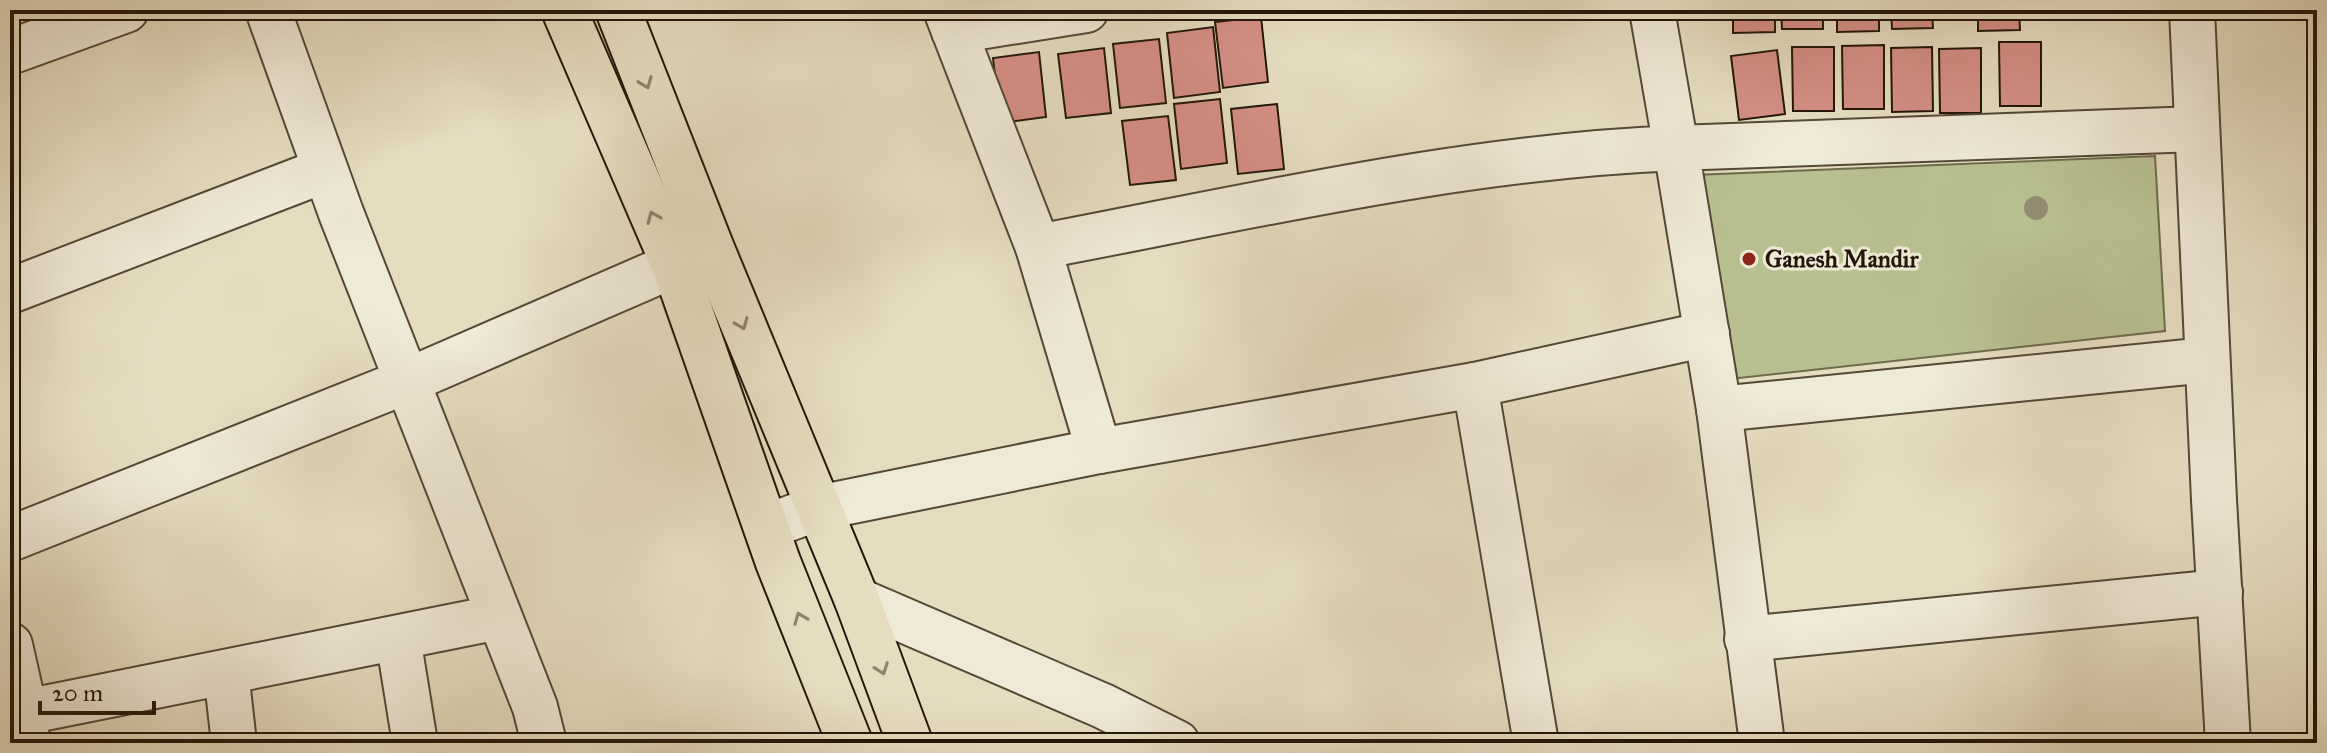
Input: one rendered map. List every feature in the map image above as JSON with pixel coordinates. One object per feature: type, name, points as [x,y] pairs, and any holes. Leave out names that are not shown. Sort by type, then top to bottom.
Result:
[{"type":"main road","points":[[564,10],[674,265],[766,527],[850,743]]},
{"type":"main road","points":[[618,10],[857,600],[910,743]]},
{"type":"street","points":[[10,52],[126,10]]},
{"type":"street","points":[[268,10],[325,170],[535,707],[544,743]]},
{"type":"street","points":[[1086,10],[950,21],[1038,247],[1099,451]]},
{"type":"street","points":[[1652,10],[1719,409],[1762,743]]},
{"type":"street","points":[[2192,10],[2228,743]]},
{"type":"street","points":[[1038,247],[1463,167],[1615,150],[2197,129]]},
{"type":"street","points":[[10,291],[325,170]]},
{"type":"street","points":[[10,539],[407,381],[674,265]]},
{"type":"street","points":[[766,527],[818,508],[1099,451],[1475,385],[1707,334]]},
{"type":"street","points":[[1719,409],[2207,360]]},
{"type":"street","points":[[1475,385],[1536,743]]},
{"type":"street","points":[[1747,639],[2220,592]]},
{"type":"street","points":[[857,600],[1103,706],[1177,743]]},
{"type":"street","points":[[10,645],[26,728],[226,672],[499,617]]},
{"type":"street","points":[[398,638],[415,743]]},
{"type":"street","points":[[226,672],[234,743]]},
{"type":"green space","points":[[2155,156],[2165,331],[1730,379],[1693,175]]},
{"type":"building","points":[[1733,10],[1775,10],[1775,32],[1733,33]]},
{"type":"building","points":[[1781,10],[1823,10],[1823,29],[1782,29]]},
{"type":"building","points":[[1837,10],[1879,10],[1879,31],[1837,32]]},
{"type":"building","points":[[1891,10],[1932,10],[1933,28],[1892,29]]},
{"type":"building","points":[[1978,10],[2019,10],[2020,30],[1978,31]]},
{"type":"building","points":[[1261,17],[1268,82],[1223,88],[1215,22]]},
{"type":"building","points":[[1213,27],[1220,92],[1174,98],[1167,33]]},
{"type":"building","points":[[1159,39],[1166,103],[1120,108],[1113,44]]},
{"type":"building","points":[[1999,42],[2041,42],[2041,106],[2000,106]]},
{"type":"building","points":[[1884,45],[1884,109],[1843,109],[1842,46]]},
{"type":"building","points":[[1792,47],[1834,47],[1834,111],[1793,111]]},
{"type":"building","points":[[1932,47],[1933,111],[1892,112],[1891,48]]},
{"type":"building","points":[[1104,48],[1111,113],[1066,118],[1058,54]]},
{"type":"building","points":[[1981,48],[1981,113],[1940,113],[1939,49]]},
{"type":"building","points":[[1777,50],[1785,114],[1739,120],[1731,56]]},
{"type":"building","points":[[1039,52],[1046,117],[1000,123],[993,58]]},
{"type":"building","points":[[1220,99],[1227,163],[1181,169],[1174,104]]},
{"type":"building","points":[[1277,104],[1284,169],[1238,174],[1231,109]]},
{"type":"building","points":[[1168,116],[1176,180],[1130,185],[1122,121]]},
{"type":"place","name":"Ganesh Mandir","points":[[1749,259]]}]
